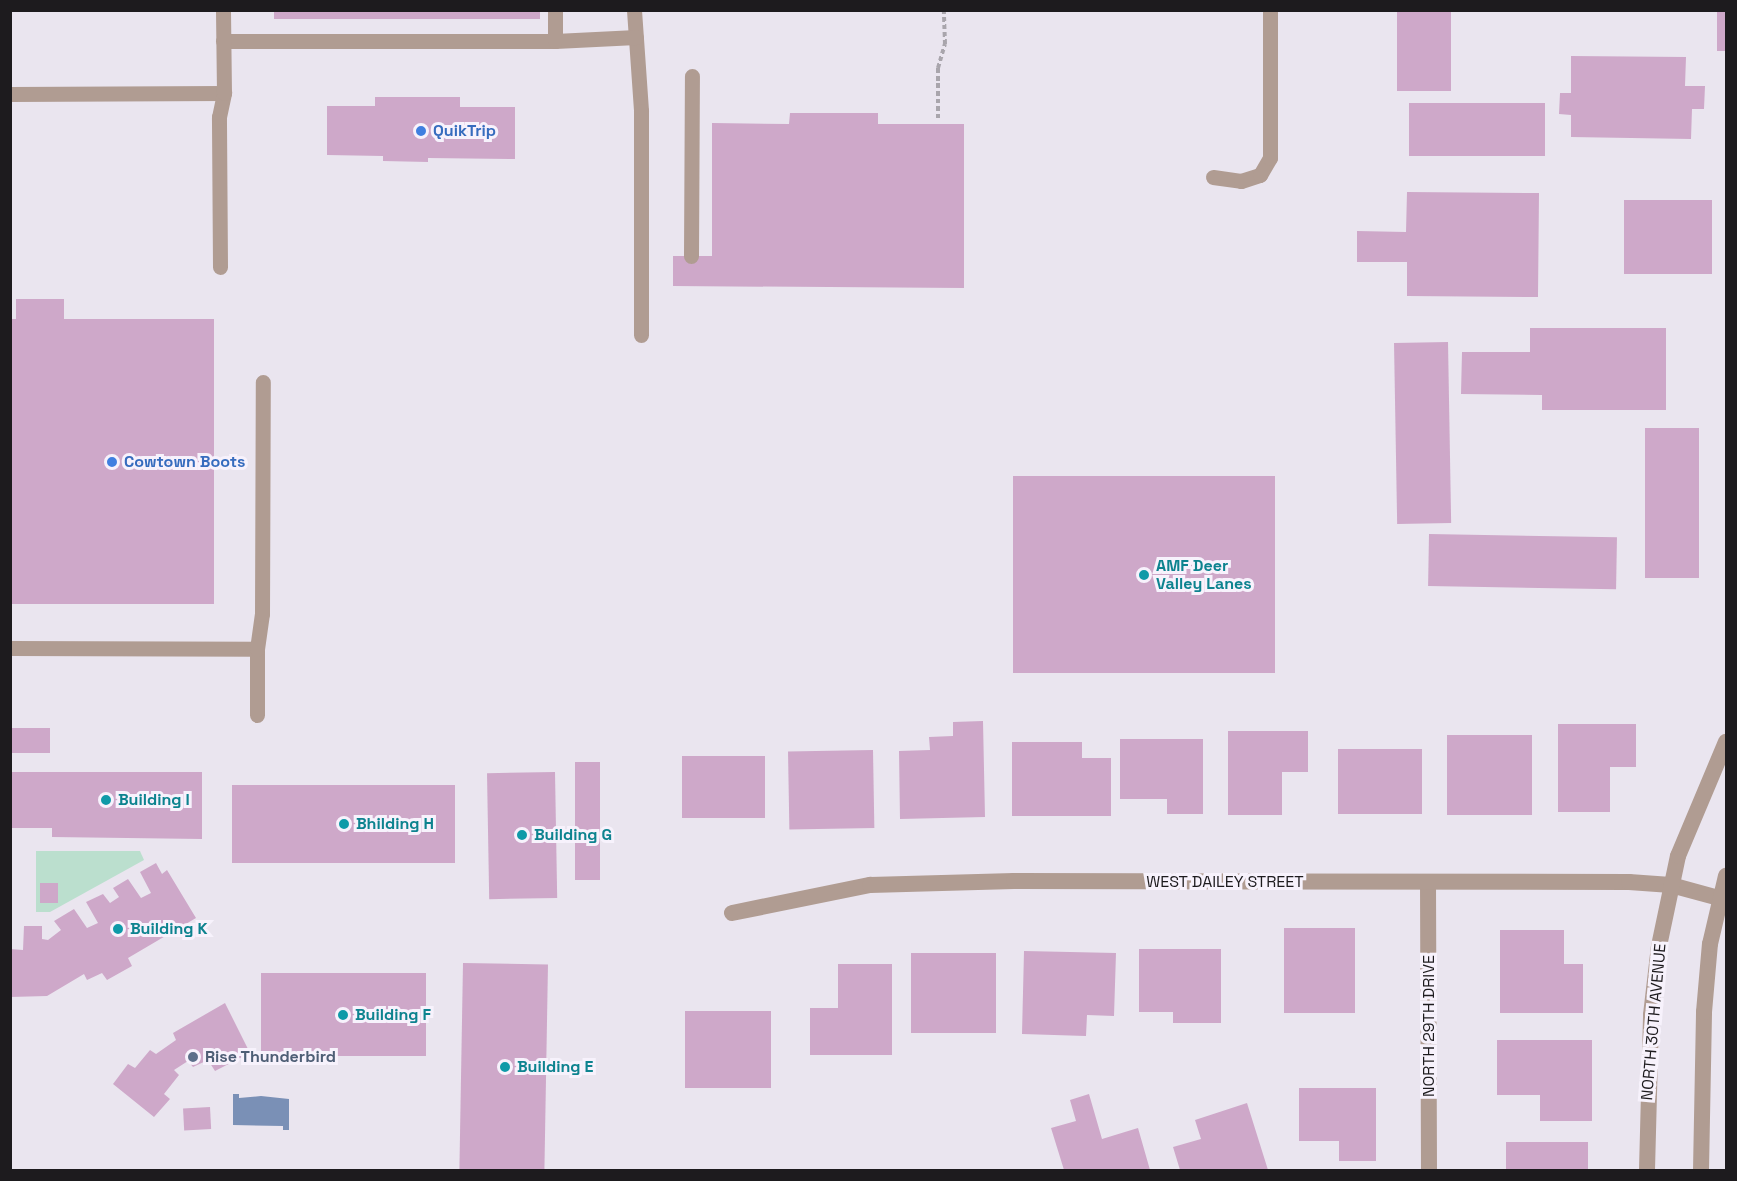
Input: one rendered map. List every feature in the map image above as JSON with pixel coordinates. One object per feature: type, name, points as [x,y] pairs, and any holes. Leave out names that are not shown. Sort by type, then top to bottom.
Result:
[{"type":"street","name":"NORTH 30TH AVENUE","points":[[1647,1170],[1652,1015],[1659,946],[1678,856],[1691,820],[1726,742]]},
{"type":"street","points":[[1701,1170],[1704,1012],[1710,944],[1726,876]]},
{"type":"street","name":"NORTH 29TH DRIVE","points":[[1428,882],[1429,1170]]},
{"type":"street","name":"WEST DAILEY STREET","points":[[732,913],[870,885],[920,883],[1629,882],[1671,885],[1719,898]]},
{"type":"lane","points":[[220,267],[219,117],[224,93],[223,10]]},
{"type":"lane","points":[[555,10],[555,41]]},
{"type":"lane","points":[[634,10],[640,111],[641,335]]},
{"type":"lane","points":[[1213,177],[1241,181],[1260,175],[1270,158],[1270,10]]},
{"type":"lane","points":[[224,41],[555,41],[636,37]]},
{"type":"lane","points":[[692,76],[692,256]]},
{"type":"lane","points":[[10,94],[224,93]]},
{"type":"lane","points":[[257,715],[257,649],[262,614],[263,382]]},
{"type":"lane","points":[[10,648],[257,649]]},
{"type":"path","points":[[938,118],[938,68],[945,44],[944,10]]},
{"type":"green space","points":[[36,851],[140,851],[144,860],[50,912],[36,912]]},
{"type":"water","points":[[233,1094],[239,1094],[239,1098],[261,1096],[289,1099],[289,1130],[283,1130],[283,1126],[233,1125]]},
{"type":"building","points":[[274,10],[540,10],[540,19],[274,19]]},
{"type":"building","points":[[1397,10],[1451,10],[1451,91],[1397,91]]},
{"type":"building","points":[[1717,10],[1726,10],[1726,51],[1717,51]]},
{"type":"building","points":[[1571,56],[1686,57],[1685,86],[1705,86],[1704,109],[1692,109],[1691,139],[1571,137],[1571,115],[1559,114],[1560,93],[1571,93]]},
{"type":"building","name":"QuikTrip","points":[[375,97],[460,97],[460,107],[515,107],[515,159],[428,158],[428,162],[383,161],[383,156],[327,155],[327,106],[375,106]]},
{"type":"building","points":[[1409,103],[1545,103],[1545,156],[1409,156]]},
{"type":"building","points":[[790,113],[878,113],[878,124],[964,124],[964,288],[673,286],[673,256],[712,256],[712,123],[789,124]]},
{"type":"building","points":[[1407,192],[1539,193],[1538,297],[1407,296],[1407,262],[1357,262],[1357,231],[1406,232]]},
{"type":"building","points":[[1624,200],[1712,200],[1712,274],[1624,274]]},
{"type":"building","name":"Cowtown Boots","points":[[16,299],[64,299],[64,319],[214,319],[214,604],[10,604],[10,319],[16,319]]},
{"type":"building","points":[[1530,328],[1666,328],[1666,410],[1542,410],[1542,395],[1461,394],[1462,352],[1530,352]]},
{"type":"building","points":[[1448,342],[1451,523],[1397,524],[1394,343]]},
{"type":"building","points":[[1645,428],[1699,428],[1699,578],[1645,578]]},
{"type":"building","name":"AMF Deer Valley Lanes","points":[[1013,476],[1275,476],[1275,673],[1013,673]]},
{"type":"building","points":[[1429,534],[1617,537],[1616,589],[1428,586]]},
{"type":"building","points":[[983,721],[985,817],[900,819],[899,751],[930,750],[929,737],[953,736],[953,722]]},
{"type":"building","points":[[1558,724],[1636,724],[1636,767],[1610,767],[1610,812],[1558,812]]},
{"type":"building","points":[[10,728],[50,728],[50,753],[10,753]]},
{"type":"building","points":[[1228,731],[1308,731],[1308,772],[1282,772],[1282,815],[1228,815]]},
{"type":"building","points":[[1447,735],[1532,735],[1532,815],[1447,815]]},
{"type":"building","points":[[1120,739],[1203,739],[1203,814],[1167,814],[1167,799],[1120,799]]},
{"type":"building","points":[[1012,742],[1082,742],[1082,758],[1111,758],[1111,816],[1012,816]]},
{"type":"building","points":[[1338,749],[1422,749],[1422,814],[1338,814]]},
{"type":"building","points":[[873,750],[874,828],[789,829],[788,751]]},
{"type":"building","points":[[682,756],[765,756],[765,818],[682,818]]},
{"type":"building","points":[[575,762],[600,762],[600,880],[575,880]]},
{"type":"building","name":"Building I","points":[[10,772],[202,772],[202,839],[52,837],[52,828],[10,828]]},
{"type":"building","name":"Building G","points":[[555,772],[557,898],[489,899],[487,773]]},
{"type":"building","name":"Bhilding H","points":[[232,785],[455,785],[455,863],[232,863]]},
{"type":"building","name":"Building K","points":[[156,863],[162,874],[167,870],[196,918],[128,958],[132,966],[107,980],[102,973],[87,980],[84,974],[47,996],[10,997],[10,949],[23,950],[24,926],[42,926],[42,939],[48,940],[61,930],[54,921],[74,909],[87,928],[98,923],[86,902],[103,894],[110,903],[119,897],[113,888],[128,879],[141,898],[151,893],[140,872]]},
{"type":"building","points":[[40,883],[58,883],[58,903],[40,903]]},
{"type":"building","points":[[1284,928],[1355,928],[1355,1013],[1284,1013]]},
{"type":"building","points":[[1500,930],[1564,930],[1564,964],[1583,964],[1583,1013],[1500,1013]]},
{"type":"building","points":[[1139,949],[1221,949],[1221,1023],[1173,1023],[1173,1012],[1139,1012]]},
{"type":"building","points":[[1024,951],[1116,953],[1114,1016],[1087,1015],[1086,1036],[1022,1034]]},
{"type":"building","points":[[911,953],[996,953],[996,1033],[911,1033]]},
{"type":"building","name":"Building E","points":[[463,963],[548,964],[544,1170],[459,1170]]},
{"type":"building","points":[[838,964],[892,964],[892,1055],[810,1055],[810,1008],[838,1008]]},
{"type":"building","name":"Building F","points":[[261,973],[426,973],[426,1056],[261,1056]]},
{"type":"building","name":"Rise Thunderbird","points":[[225,1003],[250,1053],[215,1071],[208,1060],[193,1067],[188,1061],[174,1070],[179,1075],[164,1094],[170,1099],[154,1117],[113,1084],[128,1064],[135,1068],[150,1050],[156,1054],[176,1040],[173,1033]]},
{"type":"building","points":[[685,1011],[771,1011],[771,1088],[685,1088]]},
{"type":"building","points":[[1497,1040],[1592,1040],[1592,1121],[1540,1121],[1540,1095],[1497,1095]]},
{"type":"building","points":[[1299,1088],[1376,1088],[1376,1161],[1339,1161],[1339,1141],[1299,1141]]},
{"type":"building","points":[[1089,1094],[1102,1139],[1138,1128],[1150,1170],[1064,1170],[1051,1128],[1076,1121],[1070,1100]]},
{"type":"building","points":[[1247,1103],[1268,1170],[1180,1170],[1173,1147],[1201,1139],[1195,1120]]},
{"type":"building","points":[[210,1107],[211,1129],[184,1130],[183,1108]]},
{"type":"building","points":[[1506,1142],[1588,1142],[1588,1170],[1506,1170]]},
{"type":"place","name":"QuikTrip","points":[[421,131]]},
{"type":"place","name":"Cowtown Boots","points":[[112,462]]},
{"type":"place","name":"AMF Deer Valley Lanes","points":[[1144,575]]},
{"type":"place","name":"Building I","points":[[106,800]]},
{"type":"place","name":"Bhilding H","points":[[344,824]]},
{"type":"place","name":"Building G","points":[[522,835]]},
{"type":"place","name":"Building K","points":[[118,929]]},
{"type":"place","name":"Building F","points":[[343,1015]]},
{"type":"place","name":"Rise Thunderbird","points":[[193,1057]]},
{"type":"place","name":"Building E","points":[[505,1067]]}]
